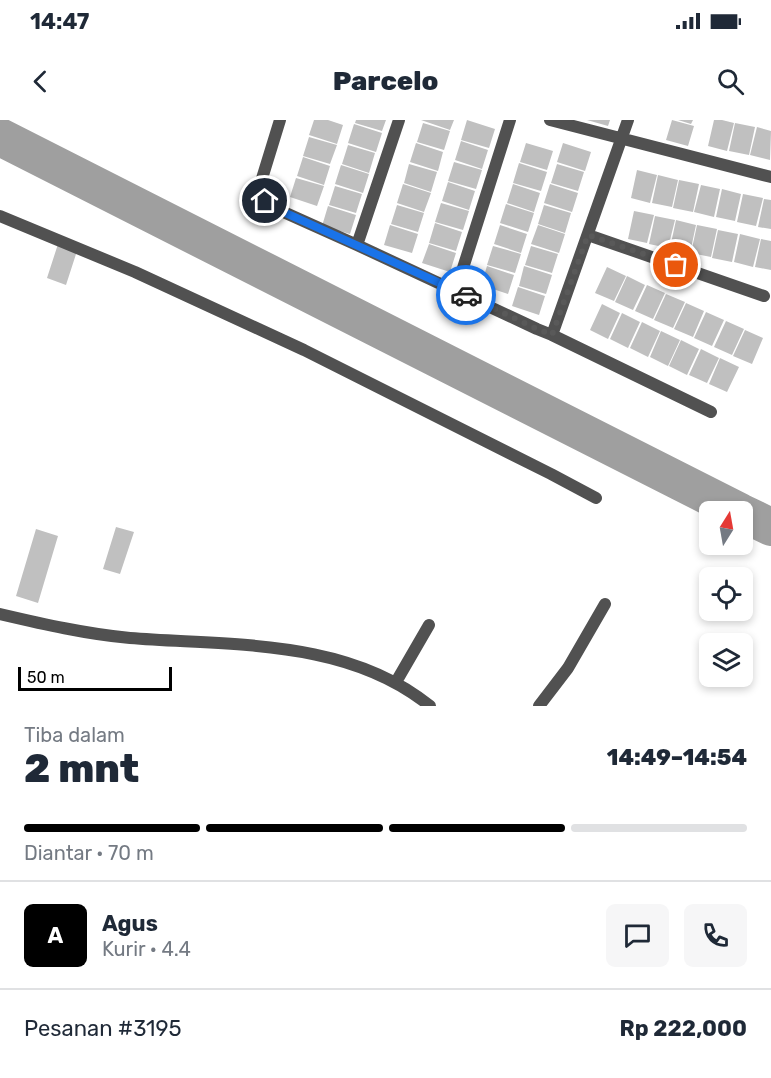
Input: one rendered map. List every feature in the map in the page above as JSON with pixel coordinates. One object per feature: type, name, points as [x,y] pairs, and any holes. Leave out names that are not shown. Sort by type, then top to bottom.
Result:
[{"type":"street","points":[[280,120],[260,185],[265,201],[279,210],[552,335],[711,412]]},
{"type":"street","points":[[357,245],[399,120]]},
{"type":"street","points":[[456,291],[510,120]]},
{"type":"street","points":[[550,120],[771,177]]},
{"type":"street","points":[[552,335],[628,120]]},
{"type":"street","points":[[0,216],[135,273],[304,350],[596,498]]},
{"type":"street","points":[[588,235],[764,296]]},
{"type":"street","points":[[539,706],[568,668],[604,604]]},
{"type":"street","points":[[0,614],[91,634],[277,648],[315,655],[346,663],[396,682],[430,706]]},
{"type":"street","points":[[396,682],[429,625]]},
{"type":"building","points":[[314,120],[328,120],[343,125],[337,144],[309,135]]},
{"type":"building","points":[[356,120],[386,120],[382,131],[355,123]]},
{"type":"building","points":[[421,120],[454,120],[450,130]]},
{"type":"building","points":[[467,120],[495,129],[489,148],[461,140]]},
{"type":"building","points":[[587,120],[610,120],[608,126]]},
{"type":"building","points":[[672,120],[694,126],[688,146],[666,140]]},
{"type":"building","points":[[678,120],[693,120],[691,124]]},
{"type":"building","points":[[714,120],[734,123],[727,151],[708,146]]},
{"type":"building","points":[[423,123],[450,131],[444,150],[417,142]]},
{"type":"building","points":[[735,123],[755,127],[749,155],[729,151]]},
{"type":"building","points":[[354,124],[382,133],[376,152],[348,143]]},
{"type":"building","points":[[757,127],[771,131],[770,160],[750,155]]},
{"type":"building","points":[[309,137],[337,145],[330,164],[303,156]]},
{"type":"building","points":[[461,141],[488,150],[482,169],[455,160]]},
{"type":"building","points":[[416,143],[443,152],[438,171],[410,162]]},
{"type":"building","points":[[526,143],[553,151],[547,170],[520,162]]},
{"type":"building","points":[[563,143],[591,152],[585,171],[557,162]]},
{"type":"building","points":[[348,145],[375,153],[369,173],[342,164]]},
{"type":"building","points":[[303,157],[330,166],[324,185],[297,176]]},
{"type":"building","points":[[454,162],[482,170],[476,189],[448,181]]},
{"type":"building","points":[[519,163],[547,172],[541,191],[513,183]]},
{"type":"building","points":[[409,164],[437,172],[431,192],[404,183]]},
{"type":"building","points":[[557,164],[584,172],[578,191],[551,183]]},
{"type":"building","points":[[341,165],[369,174],[363,193],[335,184]]},
{"type":"building","points":[[637,170],[657,175],[650,203],[631,198]]},
{"type":"building","points":[[658,175],[678,180],[672,207],[652,203]]},
{"type":"building","points":[[296,178],[324,186],[317,206],[290,197]]},
{"type":"building","points":[[679,180],[699,184],[693,212],[673,208]]},
{"type":"building","points":[[448,182],[475,191],[469,210],[442,201]]},
{"type":"building","points":[[403,184],[431,193],[424,212],[397,203]]},
{"type":"building","points":[[513,184],[540,193],[534,212],[507,203]]},
{"type":"building","points":[[550,184],[578,193],[572,212],[544,203]]},
{"type":"building","points":[[701,185],[720,189],[714,217],[694,212]]},
{"type":"building","points":[[335,186],[362,194],[356,213],[329,205]]},
{"type":"building","points":[[722,189],[741,194],[735,221],[716,217]]},
{"type":"building","points":[[743,194],[763,198],[756,226],[737,222]]},
{"type":"building","points":[[764,199],[771,200],[771,229],[758,227]]},
{"type":"building","points":[[441,203],[469,211],[463,230],[435,222]]},
{"type":"building","points":[[506,204],[534,213],[528,232],[500,223]]},
{"type":"building","points":[[397,205],[424,213],[418,232],[391,224]]},
{"type":"building","points":[[544,205],[571,213],[565,233],[538,224]]},
{"type":"building","points":[[328,206],[356,215],[350,234],[322,226]]},
{"type":"building","points":[[634,211],[654,215],[647,243],[628,239]]},
{"type":"building","points":[[655,216],[675,220],[668,248],[649,244]]},
{"type":"building","points":[[676,220],[696,225],[690,253],[670,248]]},
{"type":"building","points":[[435,223],[462,232],[456,251],[429,243]]},
{"type":"building","points":[[390,225],[418,234],[412,253],[384,245]]},
{"type":"building","points":[[500,225],[527,234],[521,253],[494,244]]},
{"type":"building","points":[[538,225],[565,234],[559,253],[531,244]]},
{"type":"building","points":[[697,225],[717,229],[711,257],[691,253]]},
{"type":"building","points":[[718,230],[738,234],[732,262],[712,258]]},
{"type":"building","points":[[740,234],[760,239],[753,267],[734,262]]},
{"type":"building","points":[[761,239],[771,241],[771,270],[755,267]]},
{"type":"building","points":[[58,244],[77,251],[66,285],[47,278]]},
{"type":"building","points":[[429,244],[456,253],[450,272],[422,263]]},
{"type":"building","points":[[493,246],[521,254],[515,273],[487,265]]},
{"type":"building","points":[[531,246],[558,254],[552,273],[525,265]]},
{"type":"building","points":[[487,266],[514,275],[508,294],[481,285]]},
{"type":"building","points":[[524,266],[552,275],[546,294],[519,286]]},
{"type":"building","points":[[607,267],[626,276],[614,301],[595,293]]},
{"type":"building","points":[[627,276],[645,285],[633,310],[615,302]]},
{"type":"building","points":[[647,285],[665,293],[653,319],[635,311]]},
{"type":"building","points":[[518,287],[545,296],[539,315],[512,306]]},
{"type":"building","points":[[666,294],[685,302],[673,328],[654,320]]},
{"type":"building","points":[[686,303],[704,311],[693,337],[674,329]]},
{"type":"building","points":[[602,304],[620,313],[608,339],[590,330]]},
{"type":"building","points":[[706,312],[724,320],[712,346],[694,338]]},
{"type":"building","points":[[622,313],[640,322],[628,348],[610,339]]},
{"type":"building","points":[[726,321],[744,329],[732,355],[714,347]]},
{"type":"building","points":[[642,322],[660,331],[648,357],[630,348]]},
{"type":"building","points":[[745,330],[763,338],[752,364],[733,356]]},
{"type":"building","points":[[661,331],[680,340],[668,366],[650,357]]},
{"type":"building","points":[[681,340],[699,349],[687,375],[669,366]]},
{"type":"building","points":[[701,349],[719,358],[707,383],[689,375]]},
{"type":"building","points":[[720,358],[739,367],[727,392],[709,384]]},
{"type":"building","points":[[116,527],[134,532],[120,574],[103,569]]},
{"type":"building","points":[[36,529],[58,536],[38,603],[16,596]]},
{"type":"waterway","points":[[0,137],[718,501]]},
{"type":"waterway","points":[[753,518],[771,527]]},
{"type":"way so far","points":[[466,295],[552,335],[588,235],[676,265]]},
{"type":"route","points":[[265,201],[279,210],[466,295]]}]
